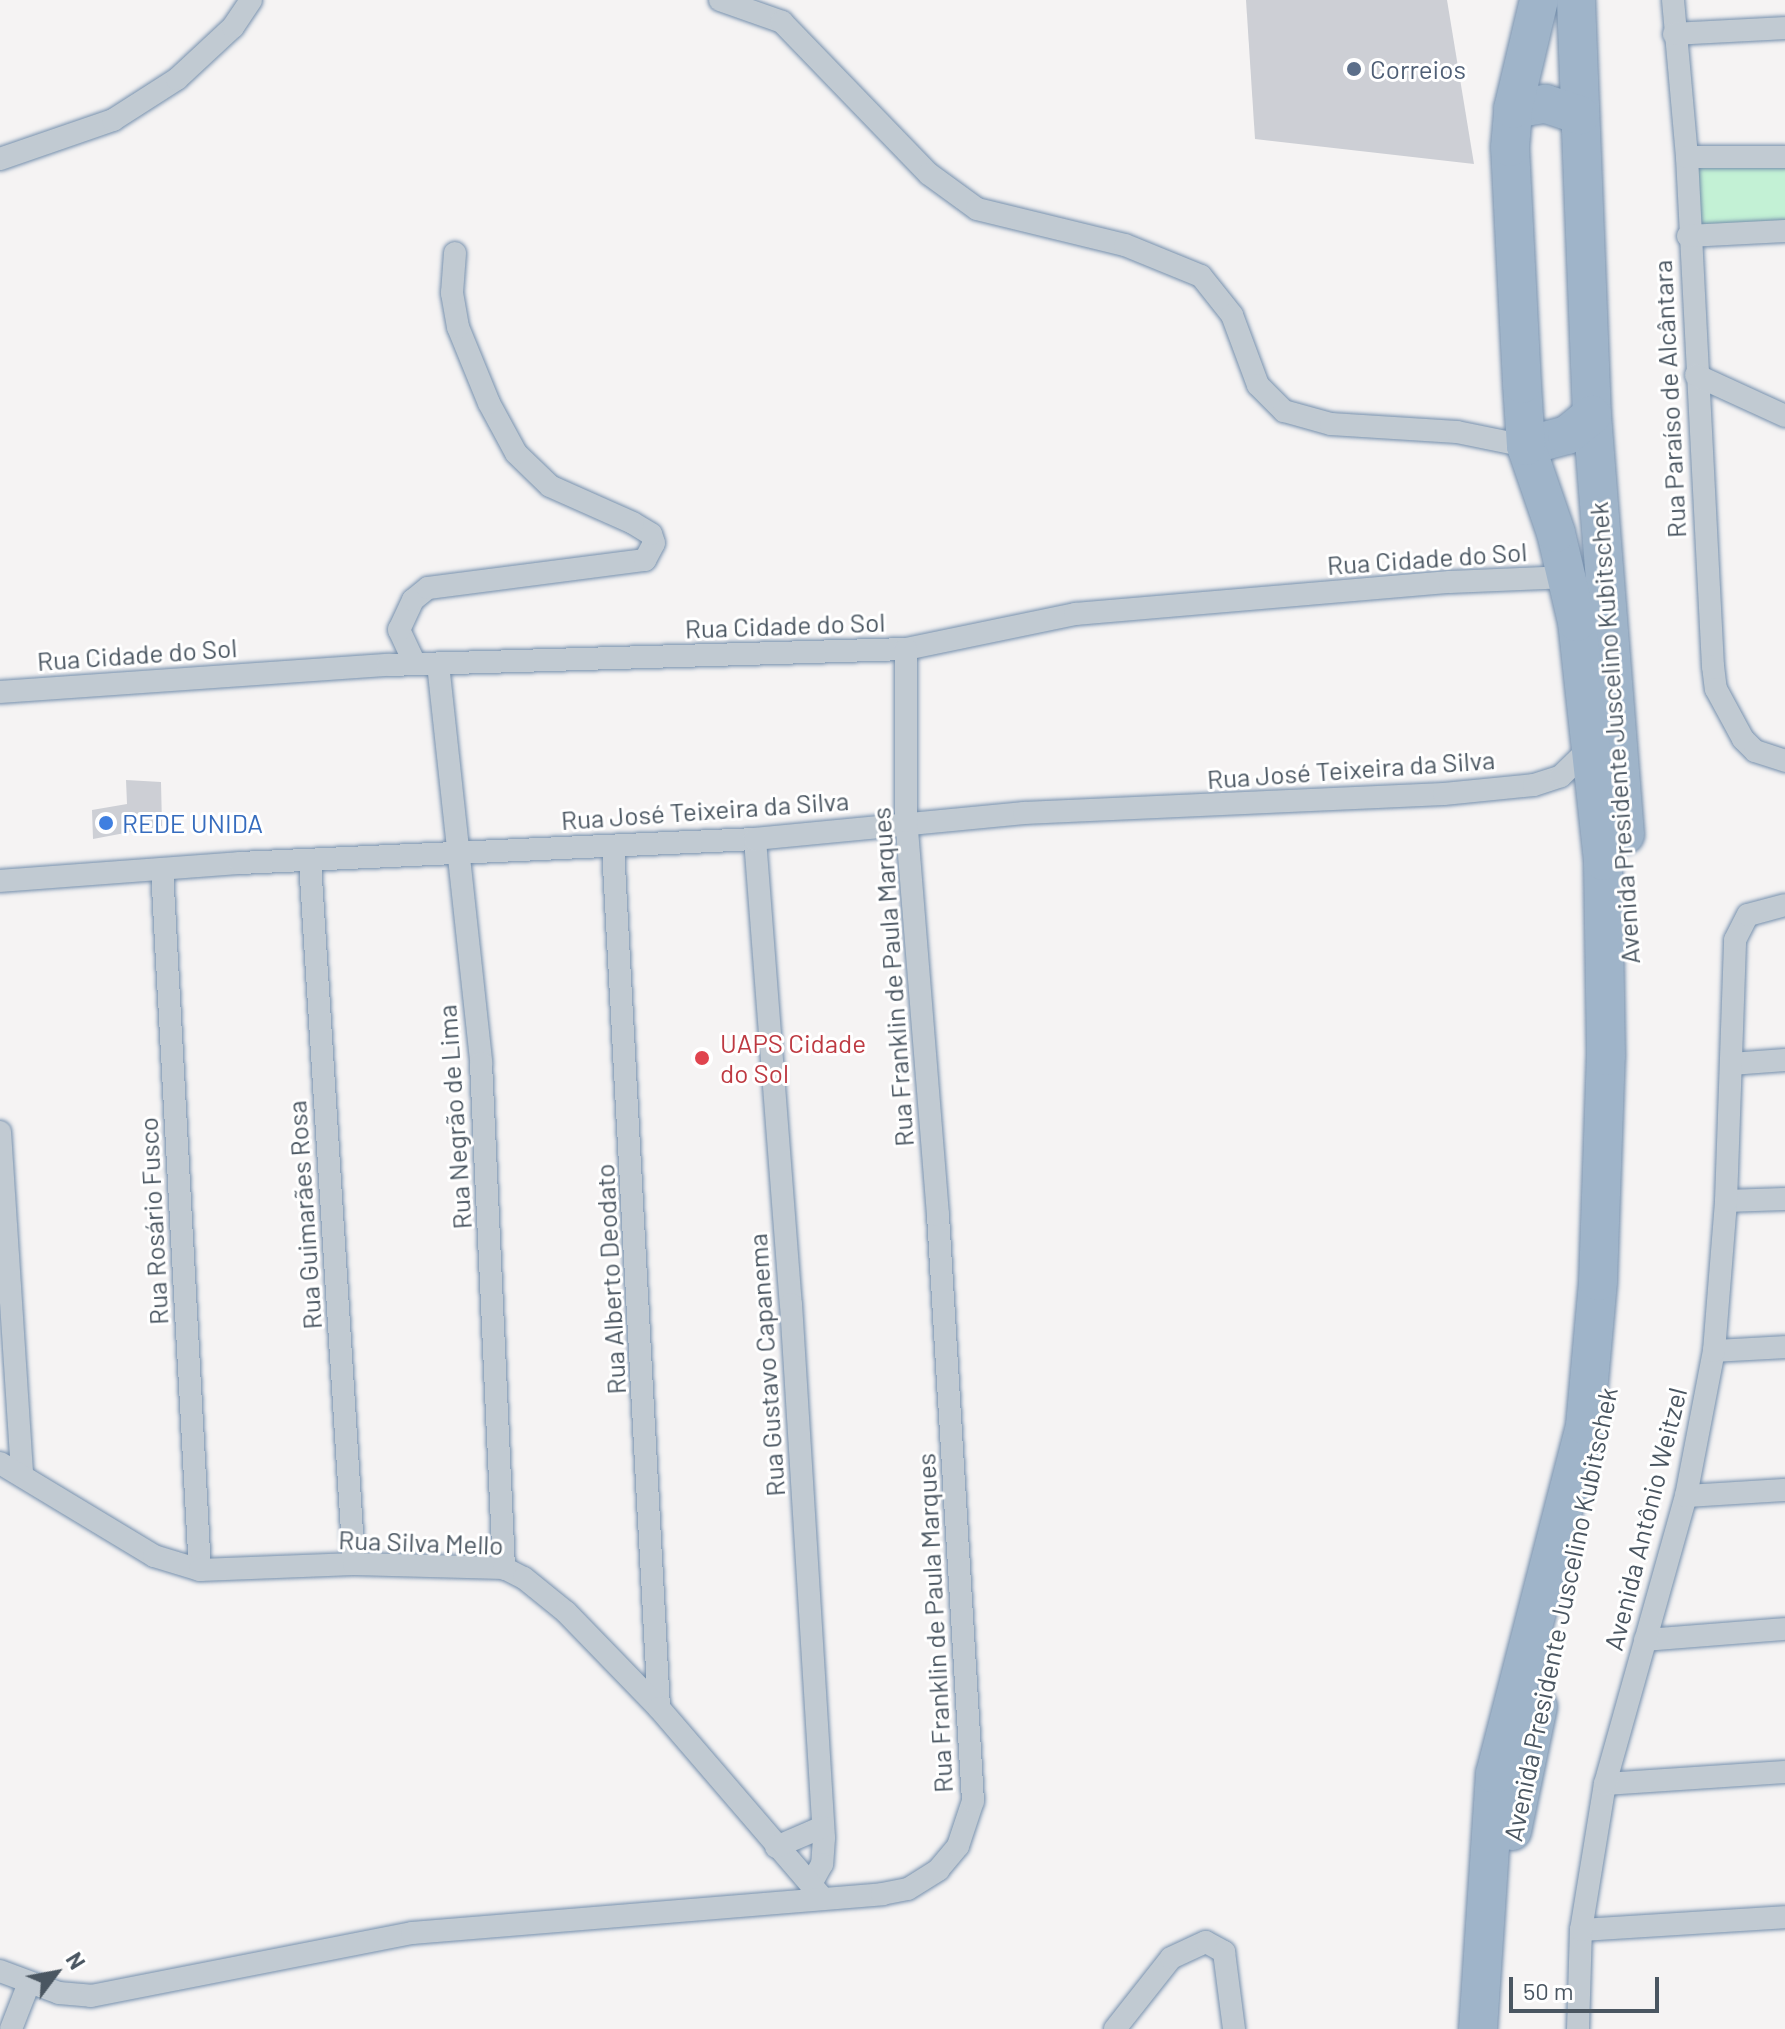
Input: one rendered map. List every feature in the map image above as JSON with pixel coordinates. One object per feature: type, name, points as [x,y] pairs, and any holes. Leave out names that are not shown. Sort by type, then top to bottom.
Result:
[{"type":"highway","name":"Avenida Presidente Juscelino Kubitschek","points":[[1478,2029],[1495,1774],[1582,1447],[1594,1334],[1606,987],[1603,861],[1592,746],[1568,577],[1526,446],[1511,186],[1513,109],[1539,0]]},
{"type":"highway","name":"Avenida Presidente Juscelino Kubitschek","points":[[1497,2029],[1500,1916],[1516,1803],[1603,1444],[1620,1277],[1630,966],[1623,790],[1592,415],[1576,0]]},
{"type":"highway","points":[[1513,109],[1546,104],[1580,115]]},
{"type":"highway","points":[[1526,446],[1567,435],[1592,415]]},
{"type":"highway","points":[[1568,577],[1584,534],[1595,465]]},
{"type":"street","points":[[0,159],[113,120],[151,96],[233,27],[251,0]]},
{"type":"street","points":[[720,0],[782,22],[929,174],[977,209],[1125,245],[1201,276],[1232,315],[1258,385],[1284,411],[1331,424],[1457,432],[1526,446]]},
{"type":"street","name":"Rua Paraíso de Alcântara","points":[[1673,0],[1687,157],[1688,236],[1716,689],[1743,739],[1755,751],[1785,761]]},
{"type":"street","points":[[1674,34],[1785,28]]},
{"type":"street","points":[[1687,157],[1785,157]]},
{"type":"street","points":[[1688,236],[1785,231]]},
{"type":"street","points":[[415,664],[399,630],[413,600],[428,588],[645,560],[654,543],[651,534],[633,523],[550,486],[516,453],[489,403],[458,327],[452,293],[455,253]]},
{"type":"street","points":[[1696,375],[1785,416]]},
{"type":"street","name":"Rua Cidade do Sol","points":[[0,692],[415,664],[906,649],[1075,614],[1450,582],[1568,577]]},
{"type":"street","name":"Rua Franklin de Paula Marques","points":[[0,1971],[29,1983],[91,1996],[412,1933],[817,1892],[908,1889],[938,1870],[958,1846],[973,1801],[938,1215],[906,821],[906,649]]},
{"type":"street","name":"Rua Negrão de Lima","points":[[438,664],[481,1063],[504,1568]]},
{"type":"street","name":"Rua José Teixeira da Silva","points":[[0,881],[162,869],[755,839],[906,821],[1352,801],[1534,785],[1561,776],[1592,746]]},
{"type":"street","name":"Rua Gustavo Capanema","points":[[755,839],[791,1304],[825,1854],[817,1892]]},
{"type":"street","name":"Rua Alberto Deodato","points":[[613,847],[659,1708]]},
{"type":"street","name":"Rua Guimarães Rosa","points":[[310,862],[354,1564]]},
{"type":"street","name":"Rua Rosário Fusco","points":[[162,869],[200,1570]]},
{"type":"street","name":"Avenida Antônio Weitzel","points":[[1578,2029],[1581,1930],[1605,1784],[1686,1496],[1714,1351],[1726,1201],[1735,940],[1740,923],[1748,915],[1785,905]]},
{"type":"street","points":[[1731,1064],[1785,1060]]},
{"type":"street","points":[[0,1132],[22,1475]]},
{"type":"street","points":[[1726,1201],[1785,1199]]},
{"type":"street","points":[[1714,1351],[1785,1347]]},
{"type":"street","name":"Rua Silva Mello","points":[[0,1463],[154,1556],[200,1570],[354,1564],[504,1568],[566,1612],[659,1708],[817,1892]]},
{"type":"street","points":[[1686,1496],[1785,1490]]},
{"type":"street","points":[[1645,1640],[1785,1629]]},
{"type":"street","points":[[1605,1784],[1785,1772]]},
{"type":"street","points":[[776,1847],[823,1827]]},
{"type":"street","points":[[1581,1930],[1785,1917]]},
{"type":"street","points":[[1115,2029],[1171,1958],[1206,1942],[1224,1952],[1234,2029]]},
{"type":"street","points":[[11,2029],[29,1983]]},
{"type":"green space","points":[[1683,160],[1785,160],[1785,225],[1683,225]]},
{"type":"building","name":"Correios","points":[[1246,0],[1447,0],[1474,164],[1255,139]]},
{"type":"building","points":[[126,780],[161,782],[162,826],[93,839],[92,810],[127,804]]},
{"type":"place","name":"Correios","points":[[1354,69]]},
{"type":"place","name":"REDE UNIDA","points":[[106,823]]},
{"type":"place","name":"UAPS Cidade do Sol","points":[[702,1058]]}]
